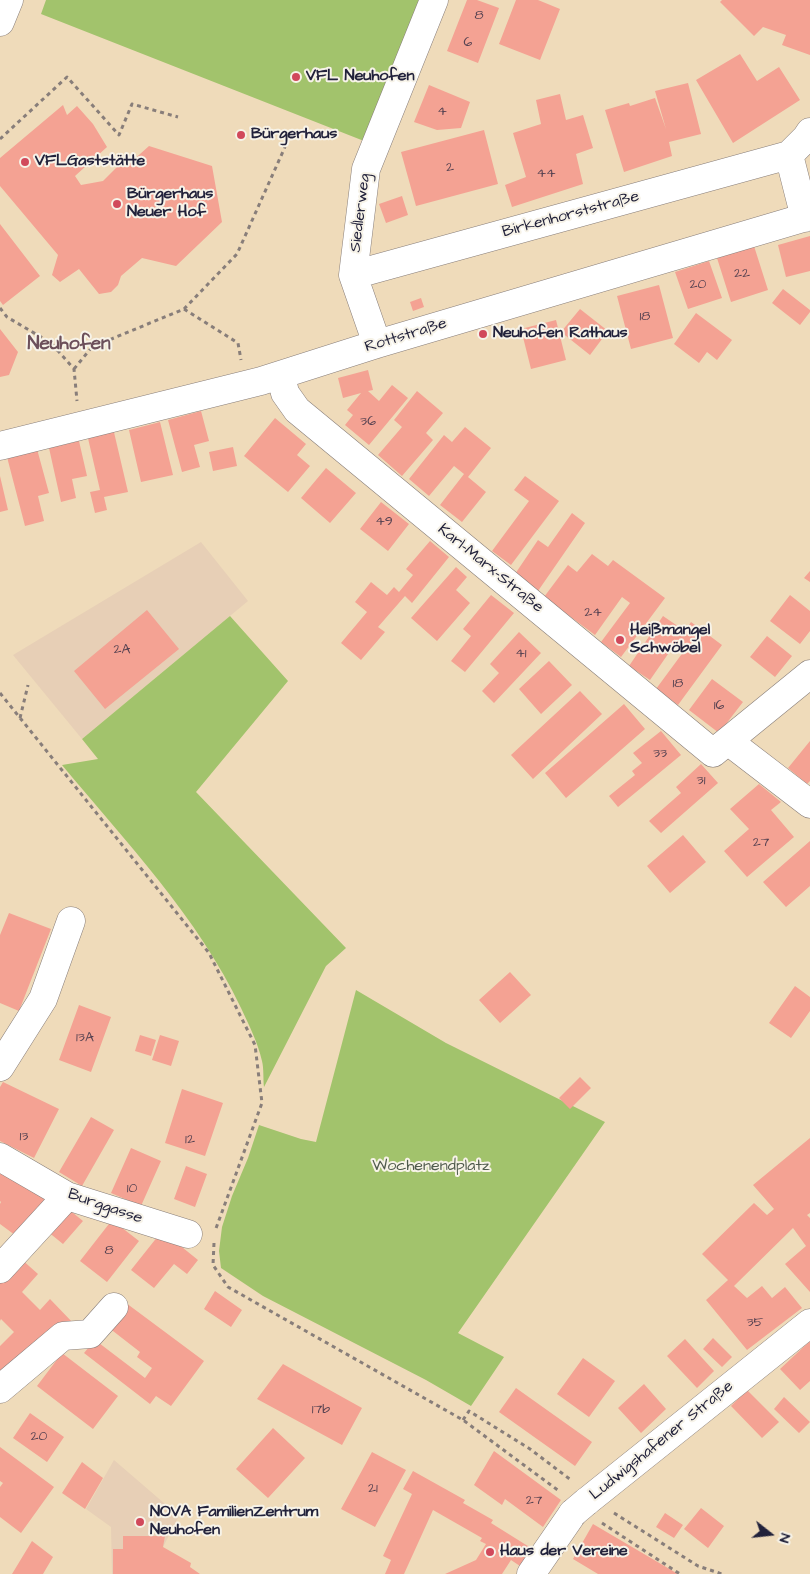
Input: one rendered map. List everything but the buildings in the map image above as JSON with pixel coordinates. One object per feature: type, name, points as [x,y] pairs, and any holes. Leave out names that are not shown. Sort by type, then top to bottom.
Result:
[{"type":"street","points":[[0,22],[9,0]]},
{"type":"street","name":"Siedlerweg","points":[[377,344],[353,275],[366,169],[434,0]]},
{"type":"street","points":[[807,217],[789,155],[810,132]]},
{"type":"street","name":"Birkenhorststraße","points":[[353,275],[789,155]]},
{"type":"street","name":"Rottstraße","points":[[0,446],[247,385],[377,344],[807,217]]},
{"type":"street","name":"Karl-Marx-Straße","points":[[281,375],[285,393],[297,410],[721,747],[810,804]]},
{"type":"street","points":[[721,747],[810,674]]},
{"type":"street","points":[[0,1067],[43,999],[71,920]]},
{"type":"street","name":"Burggasse","points":[[0,1157],[66,1196],[188,1234]]},
{"type":"street","points":[[0,1269],[66,1196]]},
{"type":"street","points":[[0,1389],[63,1336],[90,1334],[114,1307]]},
{"type":"street","name":"Ludwigshafener Straße","points":[[531,1574],[580,1507],[810,1323]]},
{"type":"path","points":[[0,139],[68,77],[119,135],[132,104],[178,117]]},
{"type":"path","points":[[74,369],[92,346],[184,309],[237,254],[284,147]]},
{"type":"path","points":[[0,308],[7,317],[51,343],[74,369],[80,426]]},
{"type":"path","points":[[184,309],[238,343],[247,385]]},
{"type":"path","points":[[20,718],[28,685]]},
{"type":"path","points":[[0,693],[209,953],[255,1045],[262,1103],[215,1230],[213,1265],[228,1287],[463,1420]]},
{"type":"shaded area","points":[[201,542],[248,601],[82,739],[13,655]]},
{"type":"shaded area","name":"NOVA FamilienZentrum Neuhofen","points":[[114,1460],[179,1516],[163,1547],[156,1574],[112,1574],[111,1527],[86,1509]]},
{"type":"green space","name":"VFL Neuhofen","points":[[46,0],[420,0],[364,141],[41,14]]},
{"type":"green space","points":[[230,616],[288,681],[196,792],[346,948],[326,966],[264,1087],[262,1061],[253,1034],[224,975],[204,942],[159,881],[62,765],[98,759],[82,739]]},
{"type":"green space","name":"Wochenendplatz","points":[[356,990],[446,1043],[605,1122],[458,1333],[504,1357],[471,1406],[426,1380],[263,1296],[221,1268],[219,1251],[222,1227],[259,1125],[316,1142]]},
{"type":"place","name":"VFL Neuhofen","points":[[296,77]]},
{"type":"place","name":"Bürgerhaus","points":[[241,135]]},
{"type":"place","name":"VFLGaststätte","points":[[25,162]]},
{"type":"place","name":"Bürgerhaus Neuer Hof","points":[[117,204]]},
{"type":"place","name":"Neuhofen Rathaus","points":[[483,334]]},
{"type":"place","name":"Heißmangel Schwöbel","points":[[620,640]]},
{"type":"place","name":"NOVA FamilienZentrum Neuhofen","points":[[140,1522]]},
{"type":"place","name":"Haus der Vereine","points":[[490,1552]]},
{"type":"district","name":"Neuhofen","points":[[69,345]]}]
